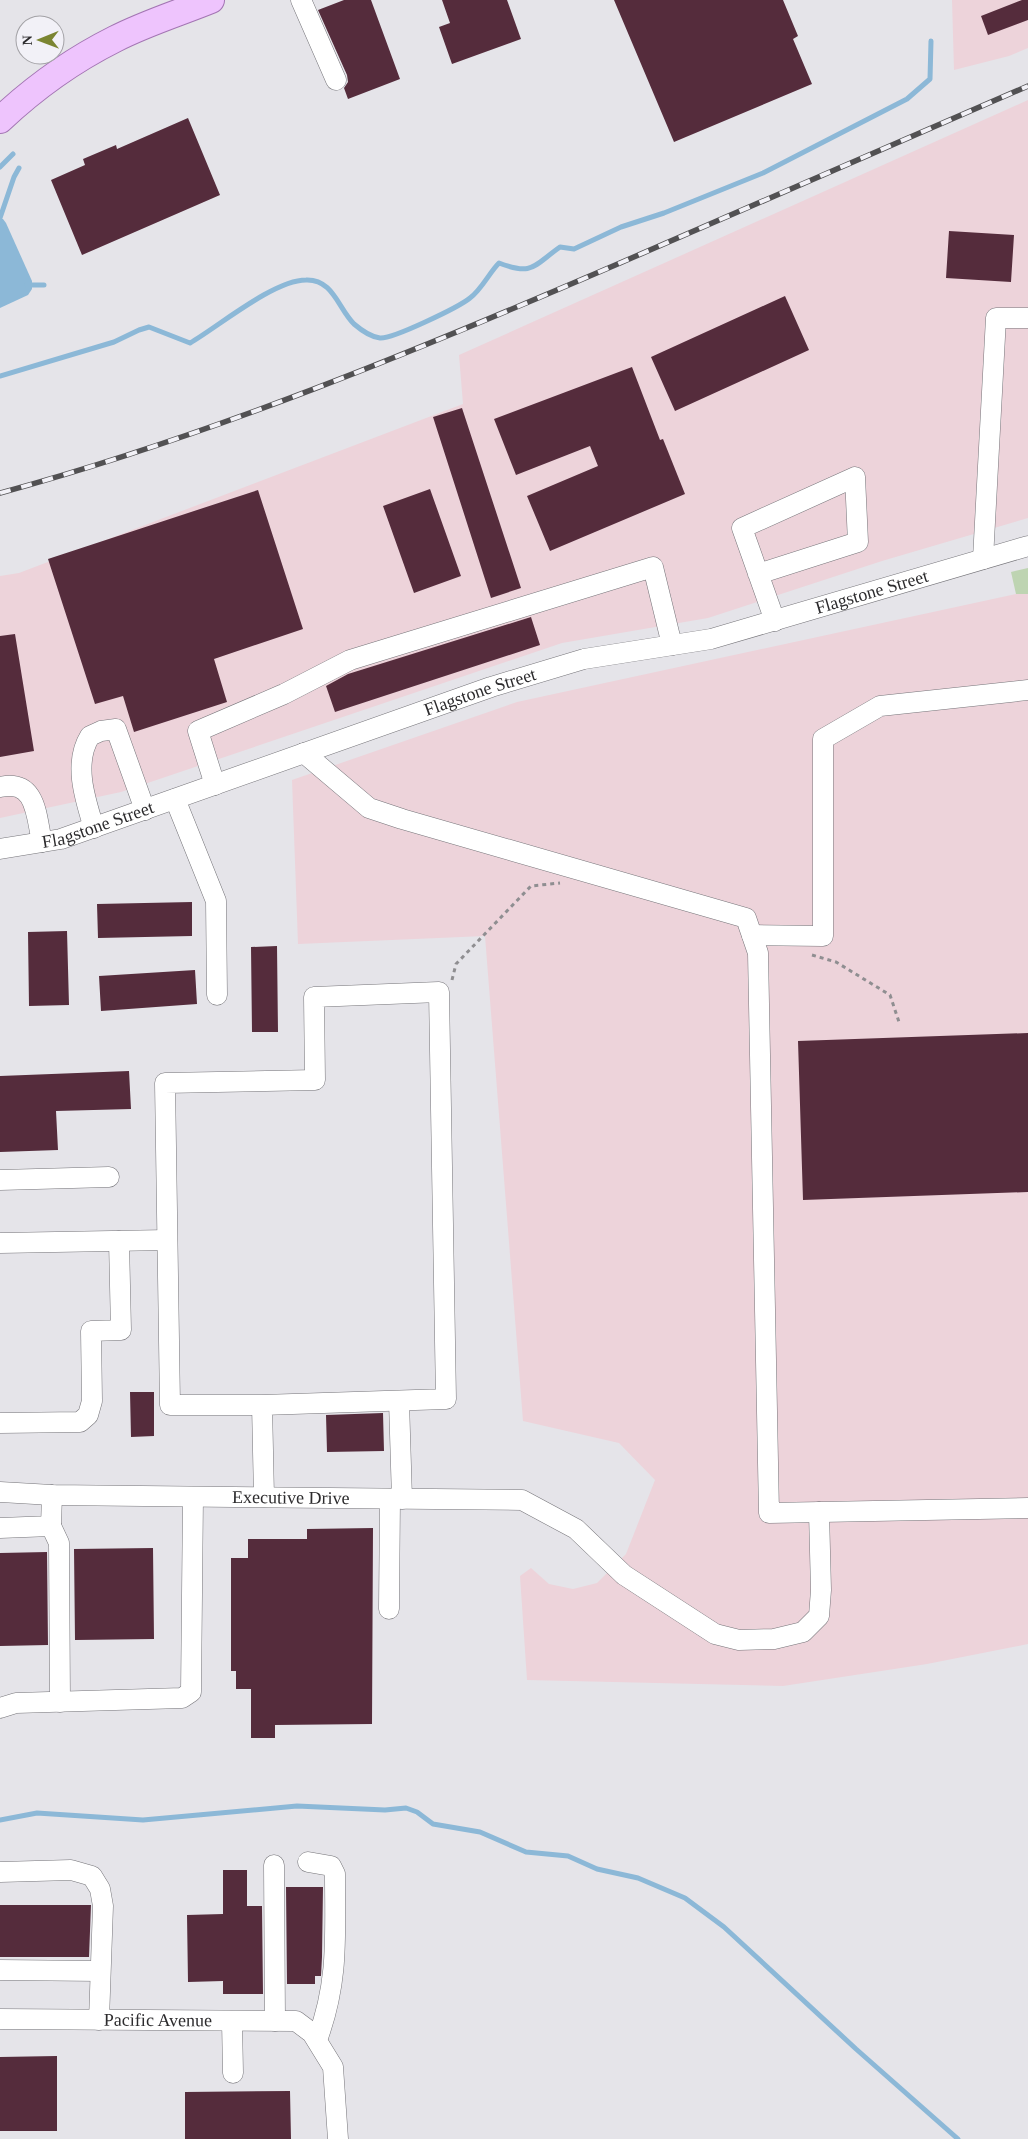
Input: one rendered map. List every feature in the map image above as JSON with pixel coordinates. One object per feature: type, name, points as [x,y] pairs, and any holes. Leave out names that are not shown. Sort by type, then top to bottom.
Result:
[{"type":"main road","points":[[0,120],[29,93],[78,59],[116,38],[211,0]]},
{"type":"street","points":[[301,0],[336,80]]},
{"type":"street","points":[[976,561],[996,318],[1028,318]]},
{"type":"street","points":[[758,574],[858,542],[855,477],[742,528],[758,574],[775,620]]},
{"type":"street","name":"Flagstone Street","points":[[0,849],[61,840],[491,687],[584,659],[712,639],[1028,546]]},
{"type":"street","points":[[215,785],[198,731],[284,694],[350,660],[523,606],[653,567],[672,645]]},
{"type":"street","points":[[752,935],[823,936],[823,739],[880,706],[1028,690]]},
{"type":"street","points":[[94,828],[83,791],[83,753],[90,736],[101,731],[116,729],[145,810]]},
{"type":"street","points":[[304,753],[369,808],[746,918],[758,953],[769,1513],[1028,1508]]},
{"type":"street","points":[[0,787],[20,787],[31,795],[42,842]]},
{"type":"street","points":[[175,799],[216,900],[217,996]]},
{"type":"street","points":[[439,992],[446,1400],[262,1405],[170,1404],[167,1240],[164,1083],[315,1080],[314,998],[439,992]]},
{"type":"street","points":[[0,1180],[110,1177]]},
{"type":"street","points":[[0,1243],[167,1240]]},
{"type":"street","points":[[0,1423],[80,1422],[88,1415],[92,1401],[91,1331],[121,1330],[119,1241]]},
{"type":"street","points":[[390,1608],[399,1401]]},
{"type":"street","points":[[262,1405],[264,1497]]},
{"type":"street","name":"Executive Drive","points":[[0,1492],[52,1495],[522,1500],[576,1529],[624,1575],[715,1634],[739,1640],[774,1639],[804,1632],[818,1616],[821,1590],[819,1512]]},
{"type":"street","points":[[52,1495],[51,1526],[59,1543],[60,1702]]},
{"type":"street","points":[[0,1708],[16,1704],[182,1698],[191,1692],[193,1497]]},
{"type":"street","points":[[0,1528],[51,1526]]},
{"type":"street","points":[[308,1862],[331,1866],[335,1874],[336,1955],[333,1983],[326,2015],[315,2037],[333,2067],[338,2139]]},
{"type":"street","points":[[274,1865],[276,2021]]},
{"type":"street","points":[[0,1872],[71,1870],[92,1876],[100,1889],[103,1906],[99,2020]]},
{"type":"street","points":[[0,1970],[100,1971]]},
{"type":"street","name":"Pacific Avenue","points":[[0,2019],[296,2021],[315,2037]]},
{"type":"street","points":[[232,2021],[233,2073]]},
{"type":"path","points":[[451,986],[456,964],[531,886],[567,883]]},
{"type":"path","points":[[808,954],[836,962],[890,995],[900,1025]]},
{"type":"shaded area","points":[[952,0],[1028,0],[1028,48],[1009,56],[954,70]]},
{"type":"shaded area","points":[[1028,100],[1028,518],[882,561],[708,618],[562,643],[121,792],[0,818],[0,576],[19,573],[463,404],[459,355]]},
{"type":"shaded area","points":[[1016,594],[1028,594],[1028,1644],[927,1664],[783,1686],[527,1680],[520,1576],[531,1568],[549,1584],[573,1589],[597,1583],[626,1554],[655,1480],[619,1443],[523,1421],[485,936],[298,944],[292,780],[517,702]]},
{"type":"green space","points":[[1028,568],[1028,594],[1016,594],[1011,572]]},
{"type":"water","points":[[0,219],[3,219],[6,223],[32,281],[32,289],[28,295],[0,308]]},
{"type":"building","points":[[344,0],[371,0],[400,79],[348,99],[344,88],[348,82],[347,75],[318,10]]},
{"type":"building","points":[[442,0],[507,0],[521,39],[452,64],[439,27],[450,23]]},
{"type":"building","points":[[614,0],[783,0],[798,36],[793,39],[812,84],[674,142]]},
{"type":"building","points":[[1022,0],[1028,0],[1028,20],[988,35],[981,16]]},
{"type":"building","points":[[188,118],[220,195],[82,255],[51,180],[85,165],[83,159],[116,145],[117,149]]},
{"type":"building","points":[[949,231],[1014,235],[1011,282],[946,278]]},
{"type":"building","points":[[785,296],[809,350],[675,411],[651,357]]},
{"type":"building","points":[[632,367],[660,440],[663,439],[685,494],[550,551],[527,496],[598,466],[590,446],[516,475],[494,419]]},
{"type":"building","points":[[462,408],[521,588],[491,598],[433,417]]},
{"type":"building","points":[[430,489],[461,576],[414,593],[383,506]]},
{"type":"building","points":[[258,490],[303,629],[214,659],[227,702],[134,732],[123,696],[95,704],[48,559]]},
{"type":"building","points":[[531,617],[540,645],[335,712],[326,686],[348,674]]},
{"type":"building","points":[[15,634],[34,751],[0,757],[0,636]]},
{"type":"building","points":[[192,902],[192,936],[98,938],[97,904]]},
{"type":"building","points":[[67,931],[69,1005],[29,1006],[28,932]]},
{"type":"building","points":[[277,946],[278,1032],[252,1032],[251,947]]},
{"type":"building","points":[[195,970],[197,1004],[101,1011],[99,976]]},
{"type":"building","points":[[1028,1033],[1028,1192],[803,1200],[798,1041]]},
{"type":"building","points":[[129,1071],[131,1109],[56,1111],[58,1150],[0,1152],[0,1076]]},
{"type":"building","points":[[130,1392],[154,1392],[154,1436],[131,1437]]},
{"type":"building","points":[[383,1413],[384,1451],[327,1452],[326,1415]]},
{"type":"building","points":[[373,1528],[372,1724],[275,1725],[275,1738],[251,1738],[251,1689],[236,1689],[236,1671],[231,1671],[231,1558],[248,1558],[248,1539],[307,1539],[307,1529]]},
{"type":"building","points":[[153,1548],[154,1639],[75,1640],[74,1549]]},
{"type":"building","points":[[47,1552],[48,1645],[0,1646],[0,1553]]},
{"type":"building","points":[[223,1870],[247,1870],[247,1906],[262,1906],[263,1994],[223,1994],[223,1981],[188,1982],[187,1915],[223,1914]]},
{"type":"building","points":[[286,1887],[323,1887],[321,1976],[315,1976],[315,1984],[287,1984]]},
{"type":"building","points":[[0,1905],[91,1905],[89,1957],[0,1957]]},
{"type":"building","points":[[57,2056],[57,2131],[0,2131],[0,2057]]},
{"type":"building","points":[[290,2091],[291,2139],[185,2139],[185,2092]]},
{"type":"waterway","points":[[0,376],[114,342],[149,327],[190,343],[263,295],[278,287],[306,280],[323,284],[329,289],[348,317],[366,333],[380,338],[387,337],[440,315],[464,302],[478,290],[499,263],[519,269],[532,267],[560,247],[574,249],[621,227],[664,213],[763,173],[907,99],[930,79],[931,41]]},
{"type":"waterway","points":[[0,167],[13,154]]},
{"type":"waterway","points":[[0,218],[19,168]]},
{"type":"waterway","points":[[27,285],[44,285]]},
{"type":"waterway","points":[[0,1820],[37,1813],[143,1820],[297,1806],[385,1810],[406,1808],[417,1812],[433,1824],[480,1832],[526,1852],[568,1856],[597,1869],[638,1878],[685,1898],[724,1927],[856,2049],[958,2139]]},
{"type":"railway","points":[[0,493],[80,470],[237,418],[391,359],[620,263],[1028,86]]}]
